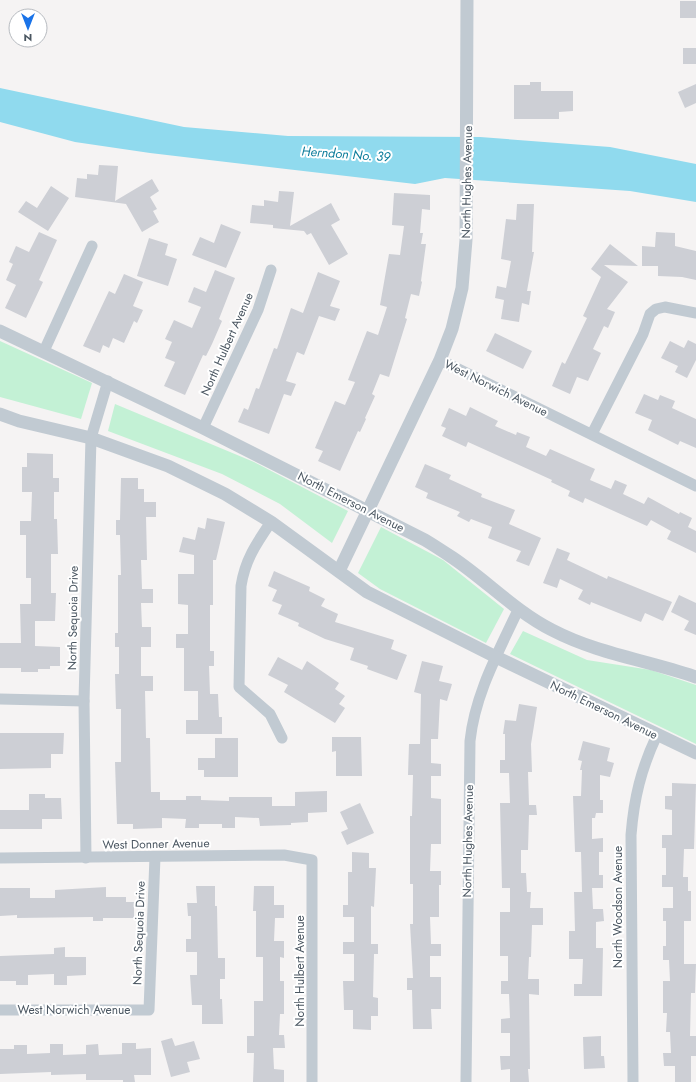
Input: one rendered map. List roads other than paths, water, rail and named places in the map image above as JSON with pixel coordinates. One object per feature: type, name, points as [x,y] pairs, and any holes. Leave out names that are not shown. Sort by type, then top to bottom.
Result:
[{"type":"street","name":"North Hughes Avenue","points":[[440,360],[452,328],[462,288],[466,240],[468,136],[467,0]]},
{"type":"street","points":[[44,351],[92,246]]},
{"type":"street","name":"North Hulbert Avenue","points":[[203,428],[258,310],[271,270]]},
{"type":"street","points":[[592,434],[643,334],[650,314],[656,309],[665,307],[696,313]]},
{"type":"street","name":"North Emerson Avenue","points":[[0,331],[203,428],[425,540],[454,559],[518,610],[551,630],[590,647],[667,666],[696,677]]},
{"type":"street","name":"West Norwich Avenue","points":[[339,571],[440,360],[696,486]]},
{"type":"street","name":"North Sequoia Drive","points":[[86,858],[84,701],[91,438],[108,382]]},
{"type":"street","name":"North Emerson Avenue","points":[[0,414],[19,421],[91,438],[168,466],[225,494],[271,522],[367,592],[496,657],[696,753]]},
{"type":"street","points":[[271,522],[251,551],[240,586],[240,687],[270,714],[282,738]]},
{"type":"street","name":"North Hughes Avenue","points":[[466,1082],[470,741],[472,720],[479,696],[518,610]]},
{"type":"street","points":[[0,699],[84,701]]},
{"type":"street","name":"North Woodson Avenue","points":[[633,1082],[631,835],[634,806],[640,778],[657,735]]},
{"type":"street","name":"West Donner Avenue","points":[[0,858],[284,855],[312,860]]},
{"type":"street","name":"North Sequoia Drive","points":[[149,1010],[155,857]]},
{"type":"street","name":"North Hulbert Avenue","points":[[312,860],[312,1082]]},
{"type":"street","name":"West Norwich Avenue","points":[[0,1010],[149,1010]]},
{"type":"water","name":"Herndon No. 39","points":[[0,88],[184,127],[288,136],[480,137],[610,147],[696,164],[696,202],[630,191],[445,178],[415,184],[150,153],[75,142],[0,122]]}]
